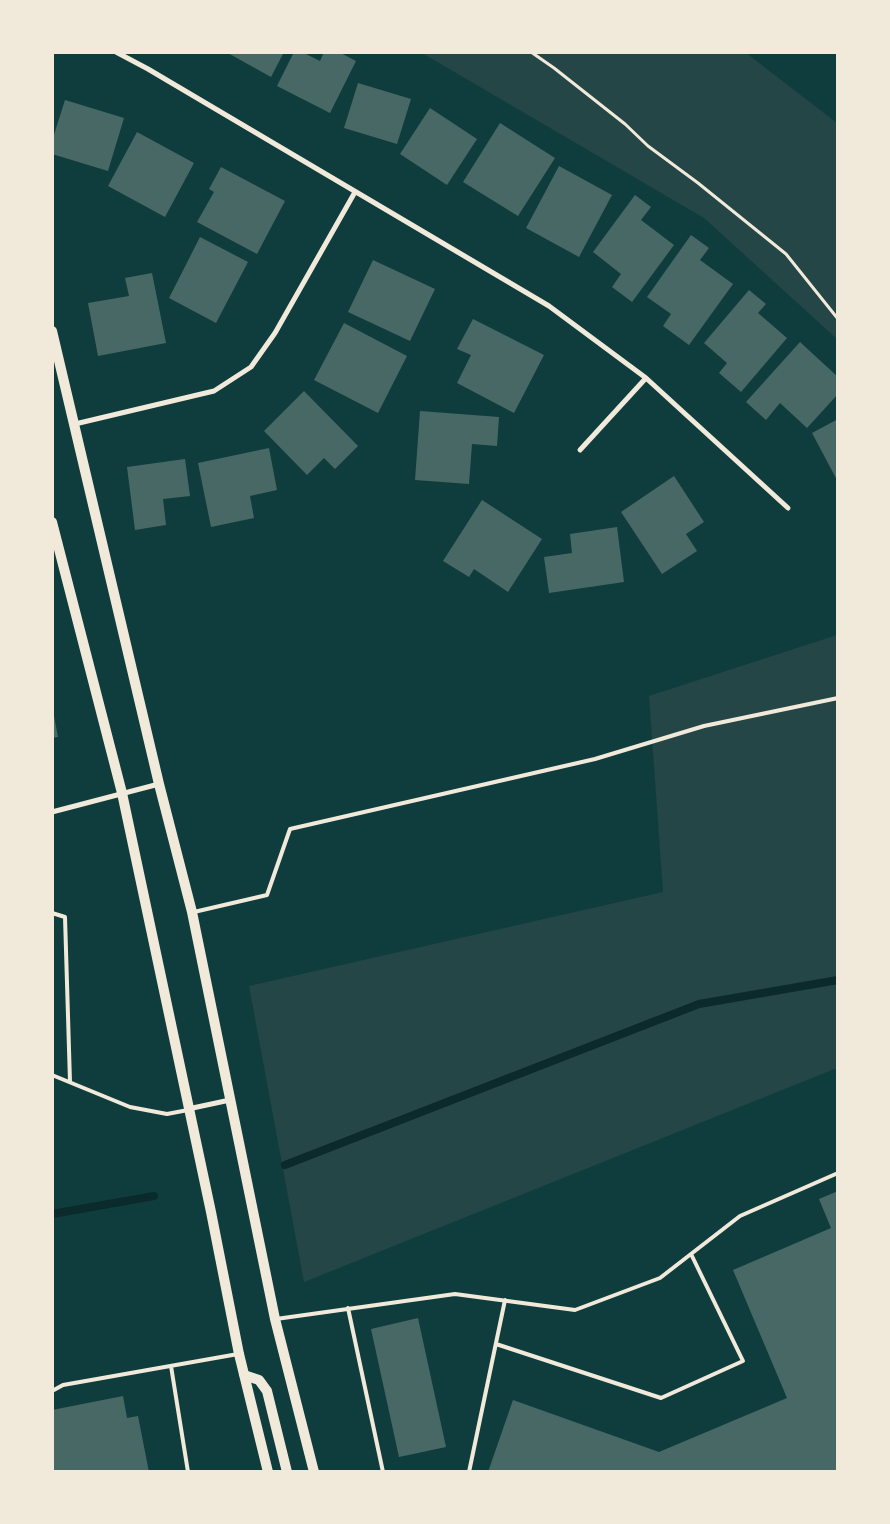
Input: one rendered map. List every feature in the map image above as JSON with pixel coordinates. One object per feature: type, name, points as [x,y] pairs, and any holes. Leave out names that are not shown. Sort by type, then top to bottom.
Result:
[{"type":"main road","points":[[52,331],[159,784],[192,912],[275,1319],[314,1472]]},
{"type":"main road","points":[[52,522],[122,793],[211,1212],[239,1354],[268,1472]]},
{"type":"main road","points":[[244,1375],[259,1380],[267,1391],[287,1472]]},
{"type":"street","points":[[116,52],[148,69],[549,306],[646,378],[788,508]]},
{"type":"street","points":[[75,424],[214,391],[251,368],[274,333],[355,192]]},
{"type":"street","points":[[580,450],[646,378]]},
{"type":"street","points":[[52,812],[159,784]]},
{"type":"street","points":[[188,1110],[230,1100]]},
{"type":"lane","points":[[192,912],[267,895],[290,829],[595,759],[704,726],[838,698]]},
{"type":"lane","points":[[52,913],[65,917],[70,1082]]},
{"type":"lane","points":[[52,1075],[130,1107],[166,1114],[188,1110]]},
{"type":"lane","points":[[275,1319],[455,1294],[575,1310],[660,1278],[740,1216],[838,1173]]},
{"type":"lane","points":[[496,1344],[661,1398],[743,1360],[691,1254]]},
{"type":"lane","points":[[469,1472],[505,1300]]},
{"type":"lane","points":[[348,1308],[383,1472]]},
{"type":"lane","points":[[52,1391],[63,1385],[239,1354]]},
{"type":"lane","points":[[171,1366],[188,1472]]},
{"type":"path","points":[[531,52],[626,124],[648,146],[698,183],[786,254],[838,320]]},
{"type":"shaded area","points":[[422,53],[746,53],[837,123],[837,339],[704,218]]},
{"type":"shaded area","points":[[837,635],[837,1068],[304,1282],[249,986],[663,892],[649,696]]},
{"type":"building","points":[[226,52],[284,52],[271,77]]},
{"type":"building","points":[[294,52],[302,52],[320,61],[324,52],[339,52],[356,61],[330,113],[277,86]]},
{"type":"building","points":[[358,83],[411,99],[397,144],[344,128]]},
{"type":"building","points":[[65,100],[124,118],[108,171],[52,154],[52,141]]},
{"type":"building","points":[[430,108],[477,139],[447,185],[400,154]]},
{"type":"building","points":[[500,123],[555,158],[518,216],[463,182]]},
{"type":"building","points":[[137,132],[194,163],[165,217],[108,186]]},
{"type":"building","points":[[559,166],[612,195],[579,257],[526,228]]},
{"type":"building","points":[[221,167],[285,201],[257,254],[197,222],[214,192],[209,189]]},
{"type":"building","points":[[635,195],[651,207],[641,220],[674,245],[632,302],[612,287],[621,274],[593,252]]},
{"type":"building","points":[[691,235],[709,248],[700,260],[733,284],[689,345],[663,326],[671,314],[647,297]]},
{"type":"building","points":[[200,237],[248,262],[216,323],[169,298]]},
{"type":"building","points":[[373,260],[435,289],[410,341],[348,312]]},
{"type":"building","points":[[152,273],[166,343],[98,356],[88,303],[129,296],[125,278]]},
{"type":"building","points":[[749,290],[766,304],[758,313],[787,338],[741,392],[719,373],[727,363],[704,343]]},
{"type":"building","points":[[473,319],[544,355],[514,413],[457,383],[471,355],[457,349]]},
{"type":"building","points":[[344,323],[407,356],[378,413],[314,380]]},
{"type":"building","points":[[800,342],[838,377],[838,394],[807,428],[780,403],[766,420],[746,402]]},
{"type":"building","points":[[304,391],[358,446],[335,469],[324,458],[307,475],[264,431]]},
{"type":"building","points":[[420,411],[499,417],[497,446],[472,444],[469,484],[415,480]]},
{"type":"building","points":[[838,419],[838,482],[812,433]]},
{"type":"building","points":[[269,448],[277,490],[250,496],[254,518],[211,527],[198,463]]},
{"type":"building","points":[[185,459],[190,496],[163,499],[166,525],[135,530],[127,467]]},
{"type":"building","points":[[674,476],[704,522],[686,534],[697,551],[662,574],[621,512]]},
{"type":"building","points":[[482,500],[542,539],[508,592],[474,569],[469,577],[443,561]]},
{"type":"building","points":[[617,527],[624,582],[549,593],[544,557],[572,553],[570,534]]},
{"type":"building","points":[[52,705],[58,737],[52,738]]},
{"type":"building","points":[[838,1191],[838,1470],[834,1472],[488,1472],[513,1400],[659,1452],[787,1398],[733,1270],[831,1228],[819,1199]]},
{"type":"building","points":[[418,1318],[446,1447],[399,1457],[371,1329]]},
{"type":"building","points":[[123,1396],[127,1418],[138,1416],[149,1472],[52,1472],[52,1410]]},
{"type":"waterway","points":[[285,1165],[699,1004],[838,980]]},
{"type":"waterway","points":[[52,1214],[154,1196]]}]
